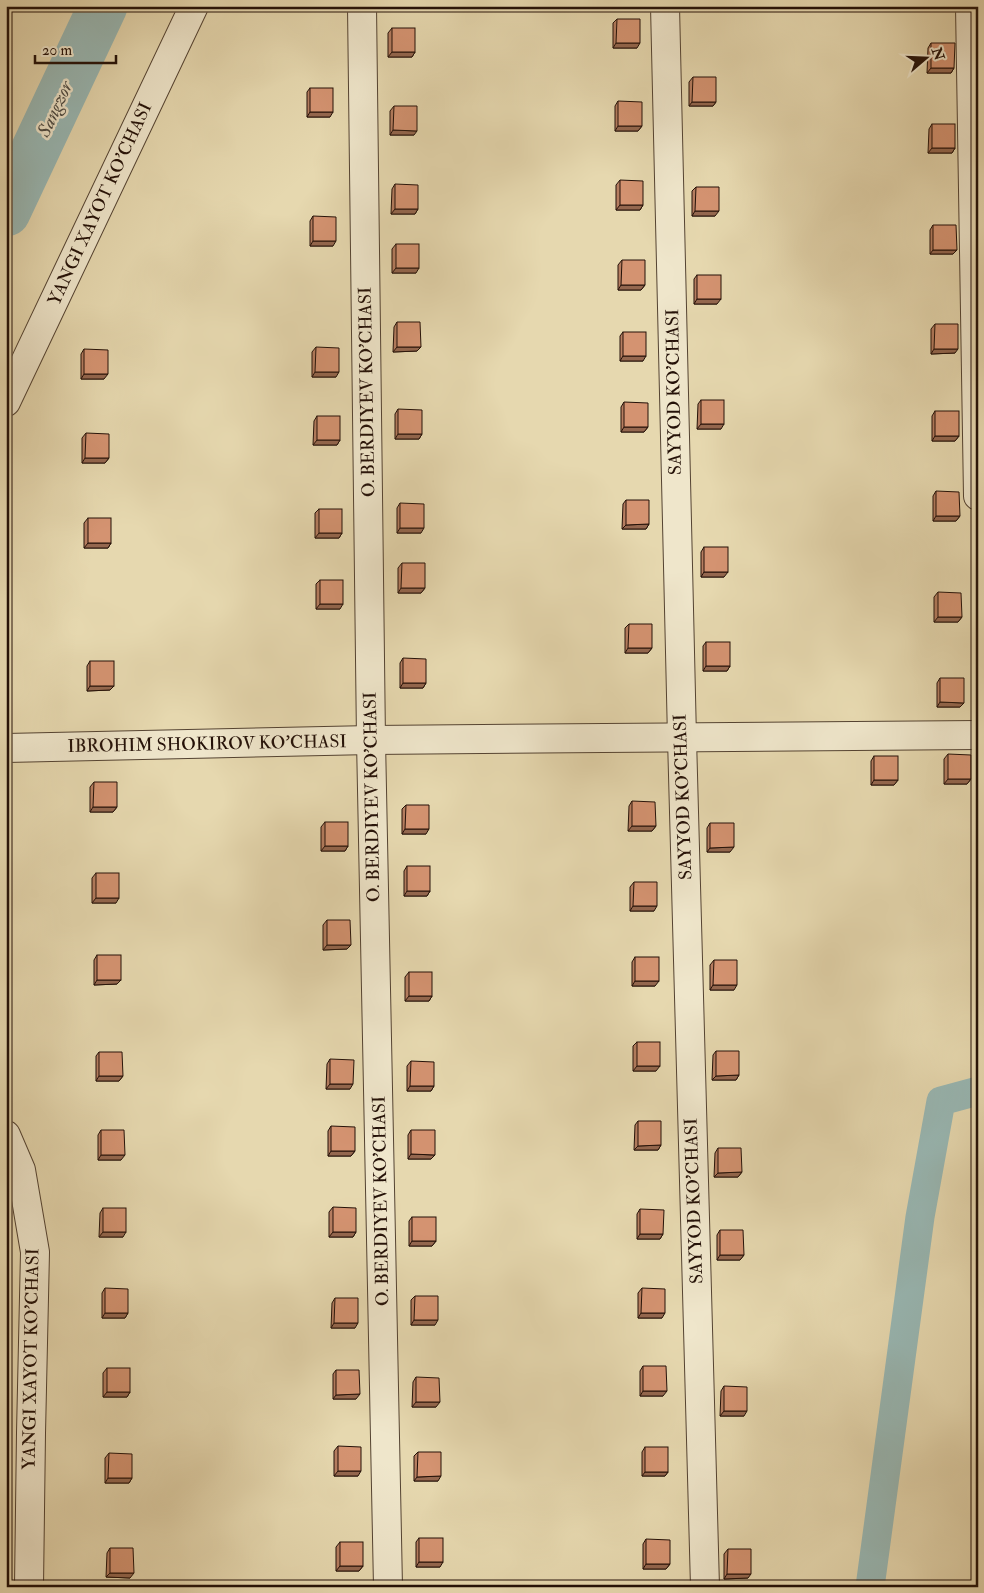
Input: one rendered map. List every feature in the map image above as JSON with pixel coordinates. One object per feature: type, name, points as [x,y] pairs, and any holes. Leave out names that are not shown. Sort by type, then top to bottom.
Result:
[{"type":"street","name":"YANGI XAYOT KO'CHASI","points":[[6,402],[194,6]]},
{"type":"street","name":"O. BERDIYEV KO'CHASI","points":[[362,6],[371,740],[388,1587]]},
{"type":"street","name":"SAYYOD KO'CHASI","points":[[665,6],[682,738],[705,1587]]},
{"type":"street","points":[[970,6],[978,496]]},
{"type":"street","name":"IBROHIM SHOKIROV KO'CHASI","points":[[6,748],[371,740],[978,735]]},
{"type":"street","name":"YANGI XAYOT KO'CHASI","points":[[6,1135],[21,1170],[35,1252],[30,1587]]},
{"type":"building","points":[[617,19],[640,19],[640,43],[616,43]]},
{"type":"building","points":[[392,28],[415,28],[415,52],[392,52]]},
{"type":"building","points":[[931,43],[955,43],[954,68],[931,68]]},
{"type":"building","points":[[693,77],[716,77],[716,102],[692,102]]},
{"type":"building","points":[[310,88],[333,88],[333,112],[310,112]]},
{"type":"building","points":[[618,101],[642,102],[642,126],[618,126]]},
{"type":"building","points":[[394,106],[417,106],[417,131],[393,130]]},
{"type":"building","points":[[932,124],[955,124],[955,148],[932,148]]},
{"type":"building","points":[[620,180],[643,181],[643,205],[620,205]]},
{"type":"building","points":[[395,184],[418,185],[418,209],[395,209]]},
{"type":"building","points":[[696,187],[719,187],[719,211],[695,211]]},
{"type":"building","points":[[313,216],[336,217],[336,241],[313,241]]},
{"type":"building","points":[[933,225],[956,225],[957,250],[933,250]]},
{"type":"building","points":[[396,244],[419,244],[419,268],[396,268]]},
{"type":"building","points":[[622,260],[645,260],[645,285],[621,285]]},
{"type":"building","points":[[697,275],[721,275],[721,299],[697,299]]},
{"type":"building","points":[[397,322],[420,322],[421,347],[397,347]]},
{"type":"building","points":[[935,324],[958,324],[958,349],[934,349]]},
{"type":"building","points":[[623,332],[646,332],[646,356],[623,356]]},
{"type":"building","points":[[316,347],[339,348],[339,372],[315,372]]},
{"type":"building","points":[[84,349],[108,350],[108,374],[84,374]]},
{"type":"building","points":[[701,400],[724,400],[724,424],[701,424]]},
{"type":"building","points":[[624,402],[648,403],[648,427],[624,427]]},
{"type":"building","points":[[398,409],[422,410],[422,434],[398,434]]},
{"type":"building","points":[[935,411],[959,411],[959,436],[935,436]]},
{"type":"building","points":[[317,416],[340,416],[340,440],[317,440]]},
{"type":"building","points":[[86,433],[109,434],[109,458],[85,458]]},
{"type":"building","points":[[936,491],[959,492],[960,516],[936,516]]},
{"type":"building","points":[[626,500],[649,500],[649,524],[626,525]]},
{"type":"building","points":[[400,503],[424,504],[424,528],[400,528]]},
{"type":"building","points":[[319,509],[342,509],[342,533],[319,533]]},
{"type":"building","points":[[88,518],[111,518],[111,543],[88,543]]},
{"type":"building","points":[[704,547],[728,547],[728,572],[704,572]]},
{"type":"building","points":[[402,563],[425,563],[425,588],[401,588]]},
{"type":"building","points":[[320,580],[343,580],[343,604],[320,604]]},
{"type":"building","points":[[938,592],[961,593],[962,617],[938,617]]},
{"type":"building","points":[[629,624],[652,624],[652,648],[628,648]]},
{"type":"building","points":[[706,642],[730,642],[730,666],[706,666]]},
{"type":"building","points":[[403,658],[426,659],[426,683],[403,683]]},
{"type":"building","points":[[90,661],[114,661],[114,686],[90,686]]},
{"type":"building","points":[[940,678],[964,678],[964,703],[940,702]]},
{"type":"building","points":[[948,754],[971,755],[971,779],[948,779]]},
{"type":"building","points":[[874,756],[898,756],[898,780],[874,780]]},
{"type":"building","points":[[94,782],[117,782],[117,807],[93,807]]},
{"type":"building","points":[[632,801],[655,802],[656,826],[632,826]]},
{"type":"building","points":[[406,805],[429,805],[429,829],[405,829]]},
{"type":"building","points":[[325,822],[348,822],[348,846],[325,846]]},
{"type":"building","points":[[710,823],[734,823],[734,847],[710,848]]},
{"type":"building","points":[[407,866],[430,866],[430,891],[407,891]]},
{"type":"building","points":[[96,873],[119,873],[119,898],[96,898]]},
{"type":"building","points":[[634,882],[657,882],[657,906],[633,906]]},
{"type":"building","points":[[327,920],[350,920],[351,945],[327,945]]},
{"type":"building","points":[[97,955],[121,955],[121,980],[97,980]]},
{"type":"building","points":[[635,957],[659,957],[659,981],[635,981]]},
{"type":"building","points":[[714,960],[737,960],[737,985],[713,985]]},
{"type":"building","points":[[409,972],[432,972],[432,996],[409,996]]},
{"type":"building","points":[[637,1042],[660,1042],[660,1066],[637,1066]]},
{"type":"building","points":[[716,1051],[739,1051],[739,1075],[716,1076]]},
{"type":"building","points":[[99,1052],[122,1052],[123,1076],[99,1076]]},
{"type":"building","points":[[330,1059],[354,1060],[353,1084],[330,1084]]},
{"type":"building","points":[[411,1061],[434,1062],[434,1086],[410,1086]]},
{"type":"building","points":[[638,1121],[661,1121],[661,1145],[638,1146]]},
{"type":"building","points":[[331,1126],[355,1127],[355,1151],[331,1151]]},
{"type":"building","points":[[101,1130],[124,1130],[125,1155],[101,1155]]},
{"type":"building","points":[[411,1130],[435,1130],[435,1155],[411,1154]]},
{"type":"building","points":[[718,1148],[741,1148],[742,1172],[718,1173]]},
{"type":"building","points":[[333,1207],[356,1208],[356,1232],[333,1232]]},
{"type":"building","points":[[103,1208],[126,1208],[126,1232],[103,1232]]},
{"type":"building","points":[[640,1209],[664,1210],[663,1234],[640,1234]]},
{"type":"building","points":[[412,1217],[436,1217],[436,1241],[412,1241]]},
{"type":"building","points":[[720,1230],[743,1230],[744,1255],[720,1255]]},
{"type":"building","points":[[105,1288],[128,1289],[128,1313],[105,1313]]},
{"type":"building","points":[[642,1288],[665,1289],[665,1313],[641,1313]]},
{"type":"building","points":[[415,1296],[438,1296],[438,1320],[414,1320]]},
{"type":"building","points":[[335,1298],[358,1298],[358,1323],[334,1323]]},
{"type":"building","points":[[643,1366],[666,1366],[667,1391],[643,1391]]},
{"type":"building","points":[[107,1368],[130,1368],[130,1392],[107,1392]]},
{"type":"building","points":[[336,1370],[359,1370],[360,1394],[336,1395]]},
{"type":"building","points":[[416,1377],[439,1378],[440,1402],[416,1402]]},
{"type":"building","points":[[724,1386],[747,1387],[747,1411],[724,1411]]},
{"type":"building","points":[[338,1446],[361,1447],[361,1471],[338,1471]]},
{"type":"building","points":[[645,1447],[668,1447],[668,1472],[645,1472]]},
{"type":"building","points":[[418,1452],[441,1452],[441,1476],[417,1477]]},
{"type":"building","points":[[109,1453],[132,1454],[132,1478],[108,1478]]},
{"type":"building","points":[[419,1538],[443,1538],[443,1562],[419,1562]]},
{"type":"building","points":[[646,1539],[670,1540],[670,1564],[646,1564]]},
{"type":"building","points":[[340,1542],[363,1542],[363,1566],[340,1566]]},
{"type":"building","points":[[110,1548],[133,1548],[134,1573],[110,1573]]},
{"type":"building","points":[[728,1549],[751,1549],[751,1574],[727,1574]]},
{"type":"waterway","name":"Sangzor","points":[[6,212],[103,6]]},
{"type":"waterway","points":[[870,1587],[920,1217],[941,1101],[978,1091]]}]
